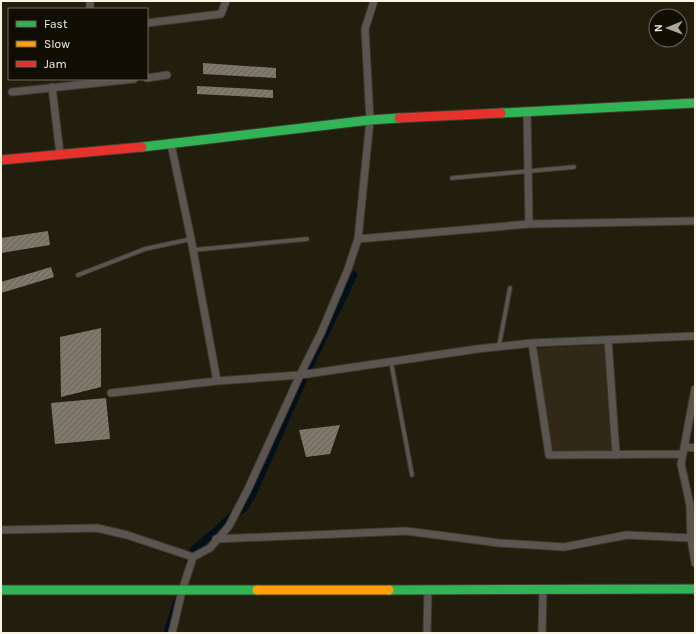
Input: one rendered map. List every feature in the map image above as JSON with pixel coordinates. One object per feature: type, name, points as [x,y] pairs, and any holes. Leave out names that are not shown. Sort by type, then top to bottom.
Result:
[{"type":"street","points":[[148,23],[221,14],[226,1]]},
{"type":"street","points":[[172,633],[182,592],[194,557],[210,548],[228,526],[248,489],[300,374],[321,333],[348,269],[358,239],[370,120],[365,29],[374,1]]},
{"type":"street","points":[[148,78],[167,76]]},
{"type":"street","points":[[12,92],[52,88],[84,82],[117,80]]},
{"type":"street","points":[[52,88],[60,154]]},
{"type":"street","points":[[1,160],[171,144],[370,120],[695,103]]},
{"type":"street","points":[[528,112],[529,224]]},
{"type":"street","points":[[171,144],[193,250],[217,381]]},
{"type":"street","points":[[358,239],[529,224],[695,221]]},
{"type":"street","points":[[111,393],[217,381],[300,374],[499,346],[532,343],[695,336]]},
{"type":"street","points":[[608,340],[616,455]]},
{"type":"street","points":[[532,343],[549,455],[616,455],[683,451],[695,448]]},
{"type":"street","points":[[695,389],[681,464],[690,505],[691,538],[695,563]]},
{"type":"street","points":[[1,530],[97,528],[127,535],[194,557]]},
{"type":"street","points":[[216,539],[406,531],[499,543],[564,547],[627,535],[691,538]]},
{"type":"street","points":[[427,633],[428,589]]},
{"type":"street","points":[[1,590],[182,592],[428,589],[695,589]]},
{"type":"street","points":[[542,633],[543,589]]},
{"type":"lane","points":[[452,178],[574,167]]},
{"type":"lane","points":[[193,250],[307,239]]},
{"type":"lane","points":[[78,275],[145,250],[191,240]]},
{"type":"lane","points":[[499,346],[510,288]]},
{"type":"lane","points":[[391,362],[412,475]]},
{"type":"shaded area","points":[[604,345],[611,451],[552,450],[536,348]]},
{"type":"building","points":[[203,63],[276,68],[276,78],[203,74]]},
{"type":"building","points":[[197,86],[273,90],[273,98],[197,94]]},
{"type":"building","points":[[48,231],[50,245],[1,253],[1,238]]},
{"type":"building","points":[[51,267],[54,277],[1,293],[1,282]]},
{"type":"building","points":[[101,328],[101,387],[61,397],[60,337]]},
{"type":"building","points":[[106,398],[110,439],[55,444],[51,403]]},
{"type":"building","points":[[340,425],[330,454],[306,457],[299,430]]},
{"type":"waterway","points":[[189,562],[193,550],[232,515],[244,509],[253,494],[306,374],[354,275]]},
{"type":"waterway","points":[[167,633],[177,601]]},
{"type":"traffic: fast","points":[[501,113],[695,103]]},
{"type":"traffic: fast","points":[[142,147],[370,120],[399,118]]},
{"type":"traffic: fast","points":[[389,590],[695,589]]},
{"type":"traffic: fast","points":[[1,590],[257,590]]},
{"type":"traffic: slow","points":[[257,590],[389,590]]},
{"type":"traffic: jam","points":[[399,118],[501,113]]},
{"type":"traffic: jam","points":[[1,160],[142,147]]}]
